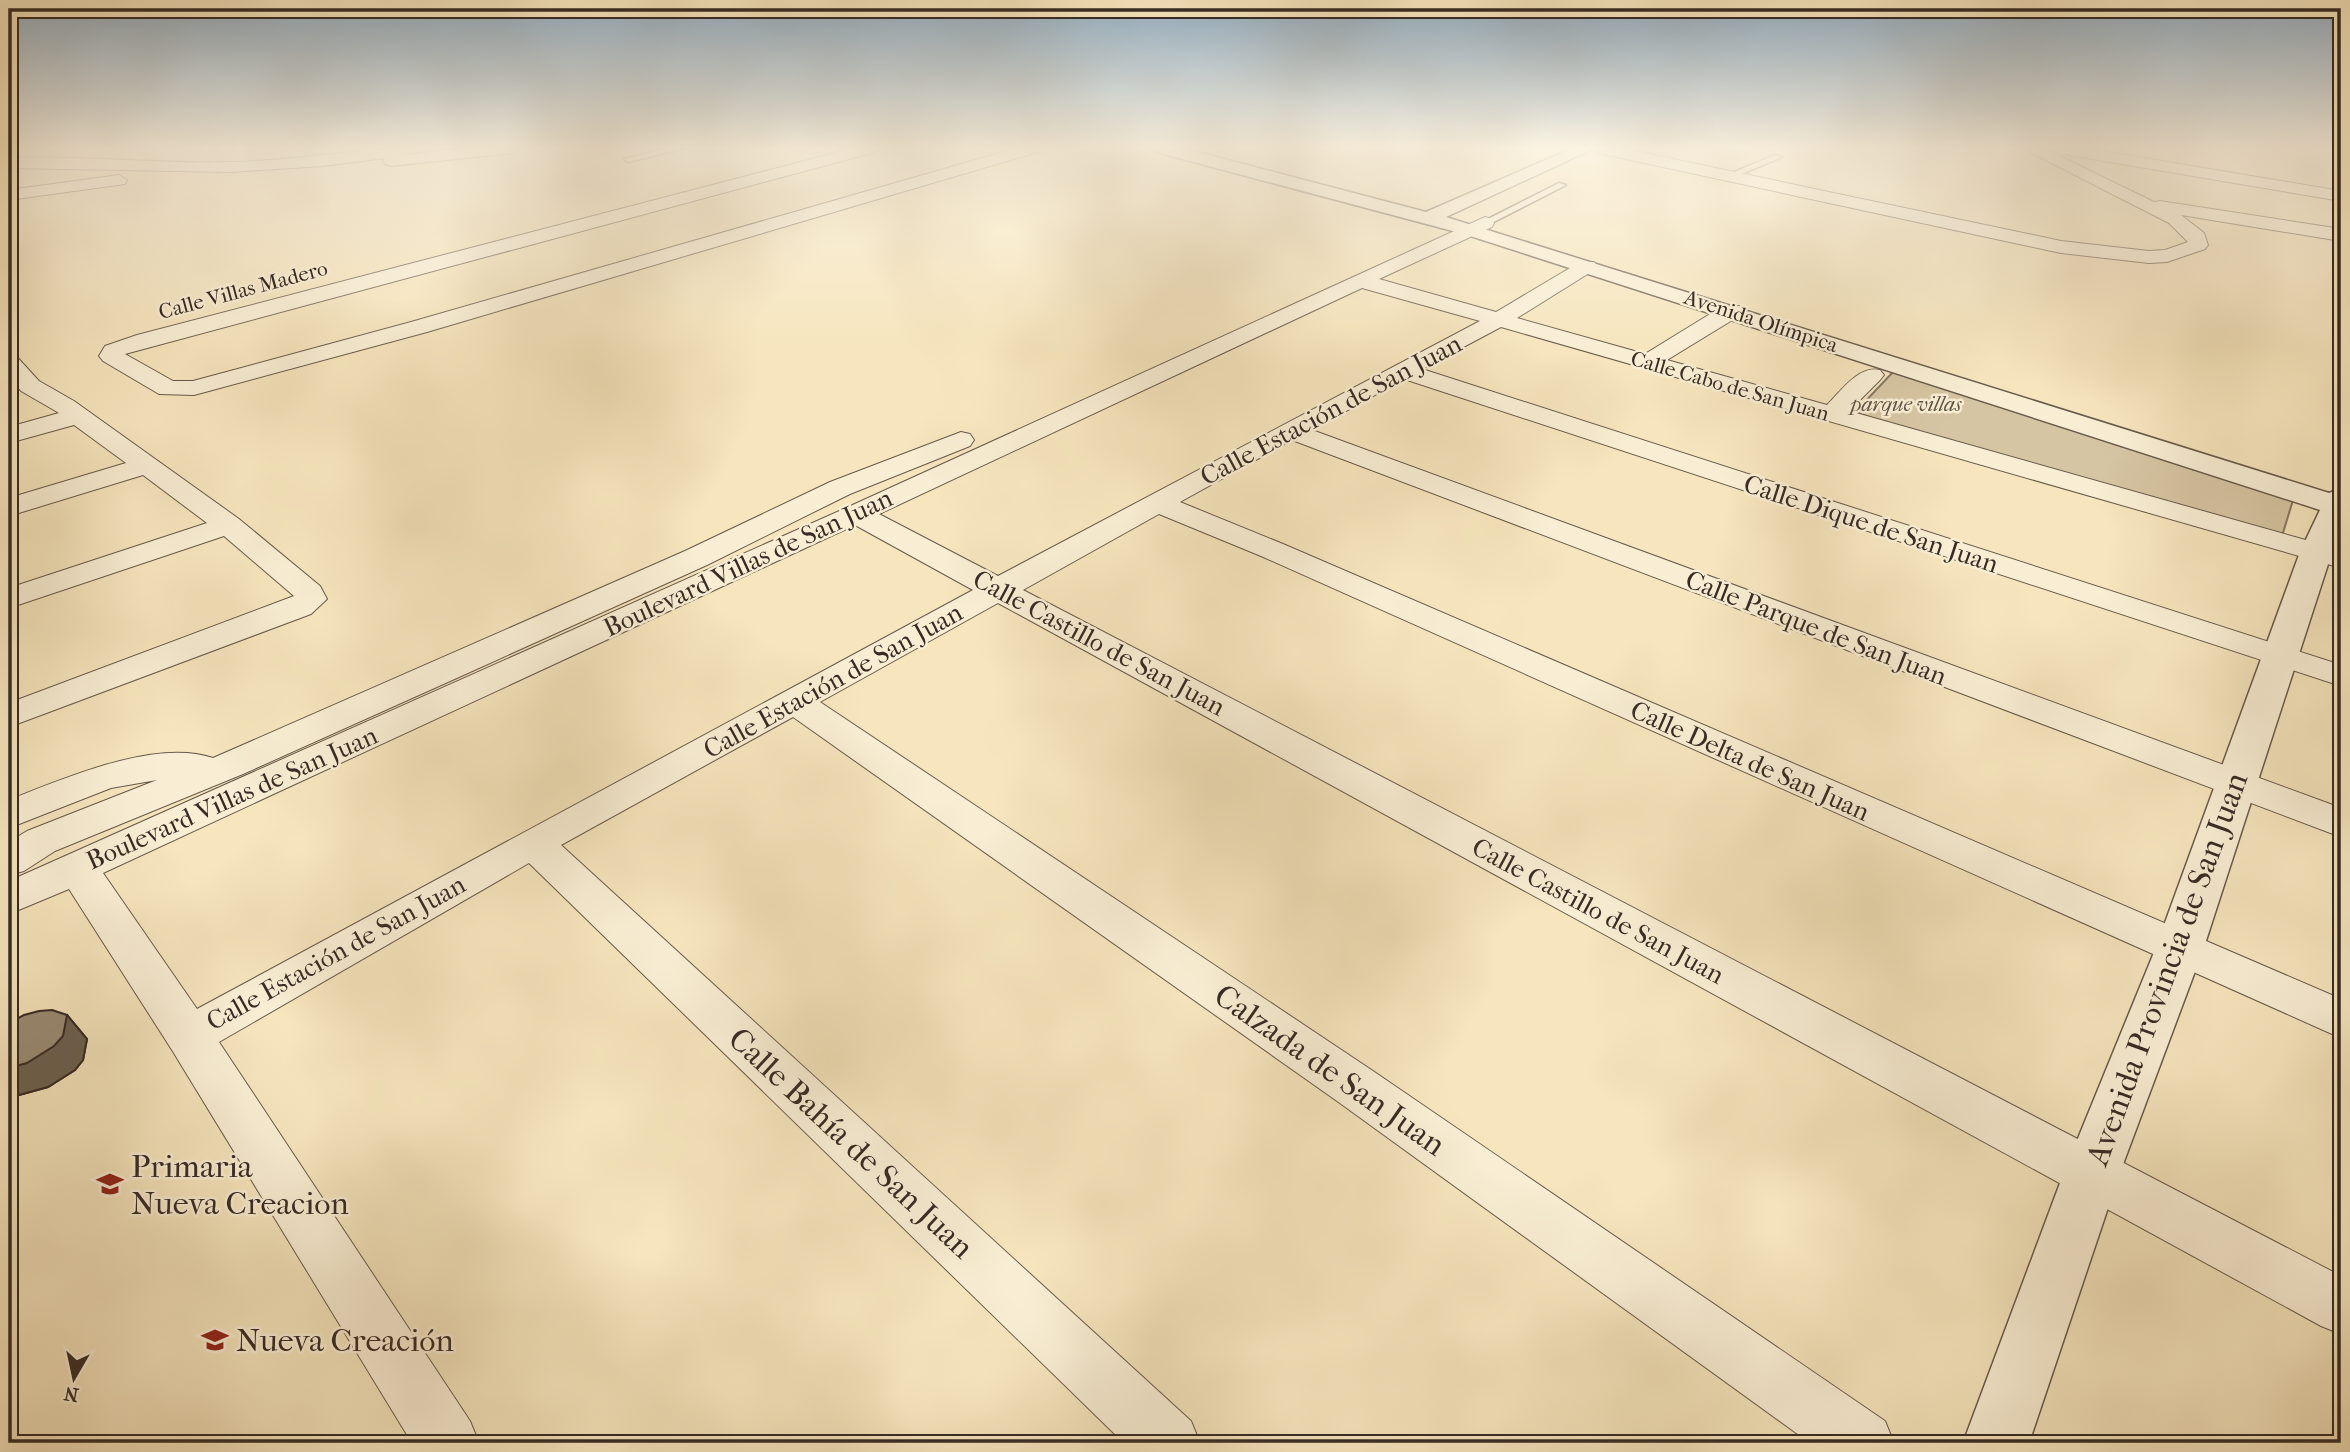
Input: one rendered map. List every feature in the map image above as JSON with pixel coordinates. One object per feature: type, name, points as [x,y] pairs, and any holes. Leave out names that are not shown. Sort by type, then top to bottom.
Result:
[{"type":"street","name":"Calle Villas Madero","points":[[614,216],[145,340],[113,351],[111,356],[158,385],[178,391],[194,388],[773,225]]},
{"type":"street","points":[[745,216],[773,225],[804,216]]},
{"type":"street","name":"Avenida Olímpica","points":[[1424,216],[2340,499]]},
{"type":"street","name":"Boulevard Villas de San Juan","points":[[9,899],[1362,281],[1470,216]]},
{"type":"street","points":[[1917,216],[2098,252],[2167,256],[2198,246],[2197,237],[2188,228],[2167,216]]},
{"type":"street","points":[[2220,216],[2341,235]]},
{"type":"street","points":[[9,861],[41,841],[230,765],[696,558],[839,488],[938,450],[1073,392],[1292,295],[1386,249],[1420,241],[1456,224]]},
{"type":"street","name":"Avenida Olímpica","points":[[1456,224],[2340,499]]},
{"type":"street","name":"Calle Estación de San Juan","points":[[189,1036],[533,842],[1402,370],[1499,320],[1587,266]]},
{"type":"street","name":"Calle Cabo de San Juan","points":[[1362,281],[2329,556]]},
{"type":"street","points":[[1647,363],[1731,311]]},
{"type":"street","points":[[9,362],[19,389],[78,416],[229,525],[309,593],[311,599],[300,607],[9,716]]},
{"type":"street","name":"Calle Dique de San Juan","points":[[1402,370],[2341,676]]},
{"type":"street","points":[[1831,415],[1872,375]]},
{"type":"street","points":[[9,435],[78,416]]},
{"type":"street","name":"Calle Parque de San Juan","points":[[1291,431],[2341,823]]},
{"type":"street","points":[[9,507],[144,466]]},
{"type":"street","name":"Avenida Provincia de San Juan","points":[[1996,1443],[2091,1175],[2179,950],[2280,657],[2329,556],[2340,499]]},
{"type":"street","name":"Calle Delta de San Juan","points":[[1158,504],[1272,550],[2341,1019]]},
{"type":"street","name":"Calle Castillo de San Juan","points":[[856,514],[2341,1306]]},
{"type":"street","points":[[9,598],[229,525]]},
{"type":"street","name":"Calzada de San Juan","points":[[795,702],[1366,1094],[1863,1443]]},
{"type":"street","points":[[9,815],[103,777],[160,767],[230,765]]},
{"type":"street","name":"Calle Bahía de San Juan","points":[[533,842],[1169,1443]]},
{"type":"street","points":[[78,869],[189,1036],[449,1443]]},
{"type":"lane","points":[[1456,224],[1478,216]]},
{"type":"green space","name":"parque villas","points":[[1894,371],[2294,497],[2282,536],[1876,424],[1857,410]]},
{"type":"building","points":[[52,1010],[67,1015],[63,1036],[54,1046],[27,1063],[9,1068],[9,1023],[24,1015]]},
{"type":"place","name":"Primaria Nueva Creacion","points":[[110,1184]]},
{"type":"place","name":"Nueva Creación","points":[[215,1340]]}]
